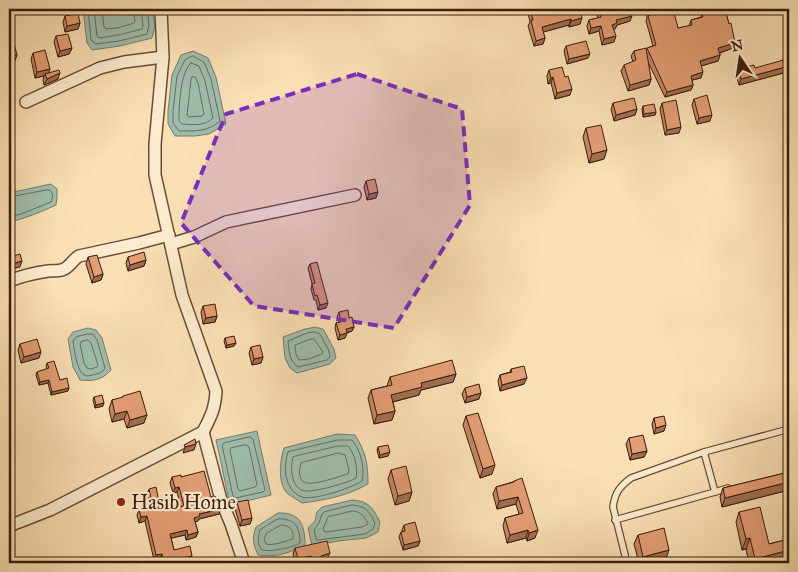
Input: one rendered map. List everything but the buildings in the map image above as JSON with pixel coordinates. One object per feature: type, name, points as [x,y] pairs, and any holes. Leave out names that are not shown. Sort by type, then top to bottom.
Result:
[{"type":"street","points":[[9,526],[50,510],[203,432],[213,414],[216,391],[182,295],[155,174],[155,144],[163,57],[161,9]]},
{"type":"street","points":[[26,102],[100,68],[124,62],[163,57]]},
{"type":"street","points":[[9,281],[24,275],[65,269],[79,256],[139,243],[201,234],[226,222],[355,195]]},
{"type":"street","points":[[203,432],[222,500],[244,563]]},
{"type":"lane","points":[[627,563],[613,507],[614,498],[621,485],[631,478],[704,452],[789,429]]},
{"type":"lane","points":[[704,452],[715,492]]},
{"type":"lane","points":[[615,520],[734,487]]},
{"type":"highlighted area","points":[[357,74],[462,109],[470,205],[394,328],[254,306],[181,223],[226,114]]},
{"type":"water","points":[[83,9],[152,9],[155,26],[152,38],[120,46],[92,50],[87,43]]},
{"type":"water","points":[[193,51],[208,58],[216,77],[226,124],[209,134],[175,136],[168,124],[172,75],[181,55]]},
{"type":"water","points":[[51,184],[57,189],[56,205],[28,217],[9,221],[9,193]]},
{"type":"water","points":[[315,327],[323,329],[334,349],[336,358],[330,364],[297,373],[290,368],[285,358],[283,337]]},
{"type":"water","points":[[88,328],[96,330],[102,338],[111,370],[97,380],[80,380],[73,367],[68,339],[73,332]]},
{"type":"water","points":[[257,431],[271,495],[230,505],[216,440]]},
{"type":"water","points":[[337,434],[355,435],[366,458],[368,484],[336,497],[302,503],[288,494],[281,478],[281,459],[284,448]]},
{"type":"water","points":[[352,500],[363,502],[373,509],[380,522],[378,532],[366,538],[312,546],[308,528],[315,521],[317,512],[322,507]]},
{"type":"water","points":[[278,513],[292,515],[300,521],[305,545],[278,555],[258,555],[254,541],[256,527]]},
{"type":"place","name":"Hasib Home","points":[[121,502]]}]
